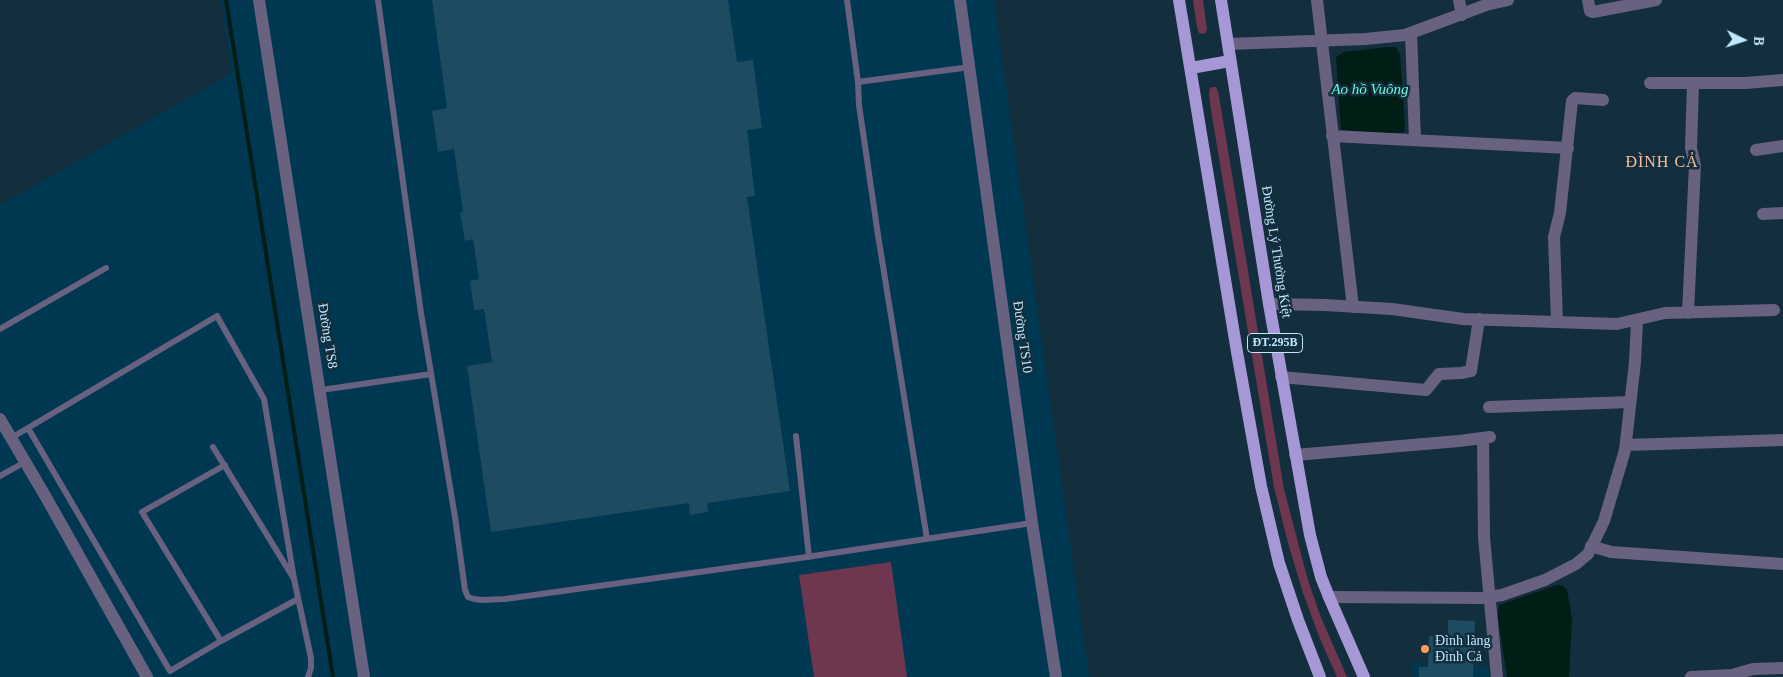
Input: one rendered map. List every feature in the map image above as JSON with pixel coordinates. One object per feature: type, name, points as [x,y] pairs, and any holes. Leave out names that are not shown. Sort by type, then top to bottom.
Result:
[{"type":"main road","name":"ĐT.295B","points":[[1179,0],[1261,486],[1279,563],[1320,677]]},
{"type":"main road","name":"Đường Lý Thường Kiệt","points":[[1221,0],[1294,455],[1313,550],[1329,597],[1364,677]]},
{"type":"main road","points":[[1191,68],[1230,61]]},
{"type":"street","name":"Đường TS8","points":[[259,0],[364,677]]},
{"type":"street","name":"Đường TS10","points":[[960,0],[1032,524],[1056,677]]},
{"type":"street","points":[[1317,0],[1353,307]]},
{"type":"street","points":[[1459,0],[1462,15]]},
{"type":"street","points":[[1228,44],[1365,39],[1405,35],[1486,5],[1508,0]]},
{"type":"street","points":[[1588,0],[1590,11],[1593,12],[1656,0]]},
{"type":"street","points":[[1411,33],[1415,139]]},
{"type":"street","points":[[1650,83],[1783,80]]},
{"type":"street","points":[[1688,313],[1695,165],[1691,148],[1693,83]]},
{"type":"street","points":[[1556,322],[1554,237],[1560,213],[1572,101],[1576,98],[1602,100]]},
{"type":"street","points":[[1332,136],[1568,148]]},
{"type":"street","points":[[1756,150],[1783,146]]},
{"type":"street","points":[[1763,214],[1783,214]]},
{"type":"street","points":[[1269,304],[1353,307],[1479,319],[1617,324],[1637,321],[1665,313],[1774,310]]},
{"type":"street","points":[[1281,377],[1426,390],[1439,374],[1472,371],[1479,319]]},
{"type":"street","points":[[1329,597],[1462,599],[1502,595],[1545,580],[1576,564],[1588,554],[1604,521],[1626,445],[1635,362],[1637,321]]},
{"type":"street","points":[[1489,407],[1630,402]]},
{"type":"street","points":[[0,419],[147,677]]},
{"type":"street","points":[[1294,455],[1486,437],[1484,538],[1497,677]]},
{"type":"street","points":[[1626,445],[1783,440]]},
{"type":"street","points":[[1592,546],[1611,552],[1783,564]]},
{"type":"street","points":[[1691,677],[1732,675],[1754,669],[1783,668]]},
{"type":"lane","points":[[378,0],[418,294],[455,517],[465,590],[468,596],[474,599],[505,599],[1032,524]]},
{"type":"lane","points":[[847,0],[858,82],[859,106],[878,235],[927,539]]},
{"type":"lane","points":[[858,82],[970,67]]},
{"type":"lane","points":[[0,329],[106,268]]},
{"type":"lane","points":[[11,438],[217,316],[264,399],[294,580],[311,658],[311,668],[308,677]]},
{"type":"lane","points":[[321,390],[431,374]]},
{"type":"lane","points":[[28,428],[170,671],[298,599]]},
{"type":"lane","points":[[796,436],[809,557]]},
{"type":"lane","points":[[213,447],[294,580]]},
{"type":"lane","points":[[0,476],[25,462]]},
{"type":"lane","points":[[221,641],[142,512],[225,465]]},
{"type":"shaded area","points":[[221,0],[994,0],[1089,677],[0,677],[0,205],[232,73]]},
{"type":"shaded area","points":[[1193,0],[1203,0],[1207,30],[1202,34],[1199,33],[1197,27]]},
{"type":"shaded area","points":[[1216,87],[1218,91],[1284,489],[1307,577],[1320,615],[1347,677],[1337,677],[1320,639],[1303,593],[1274,487],[1210,104],[1209,93],[1210,88]]},
{"type":"shaded area","points":[[891,562],[907,677],[814,677],[799,575]]},
{"type":"shaded area","points":[[1411,663],[1488,666],[1489,677],[1414,677]]},
{"type":"water","name":"Ao hồ Vuông","points":[[1396,47],[1400,54],[1404,132],[1393,134],[1341,130],[1336,57],[1344,52]]},
{"type":"water","points":[[1557,585],[1562,585],[1567,590],[1572,619],[1569,677],[1507,677],[1498,617],[1499,605]]},
{"type":"building","points":[[432,0],[728,0],[737,62],[753,60],[762,128],[747,130],[755,196],[747,197],[790,491],[707,503],[708,512],[690,515],[689,503],[491,532],[467,366],[492,362],[484,309],[474,310],[470,281],[479,279],[473,239],[465,241],[460,212],[463,212],[454,149],[438,152],[432,111],[447,108]]},
{"type":"building","points":[[1448,620],[1475,621],[1473,677],[1419,677],[1419,667],[1428,667],[1429,636],[1448,636]]},
{"type":"waterway","points":[[226,0],[333,677]]},
{"type":"place","name":"Đình làng Đình Cả","points":[[1425,649]]},
{"type":"district","name":"ĐÌNH CẢ","points":[[1662,163]]}]
